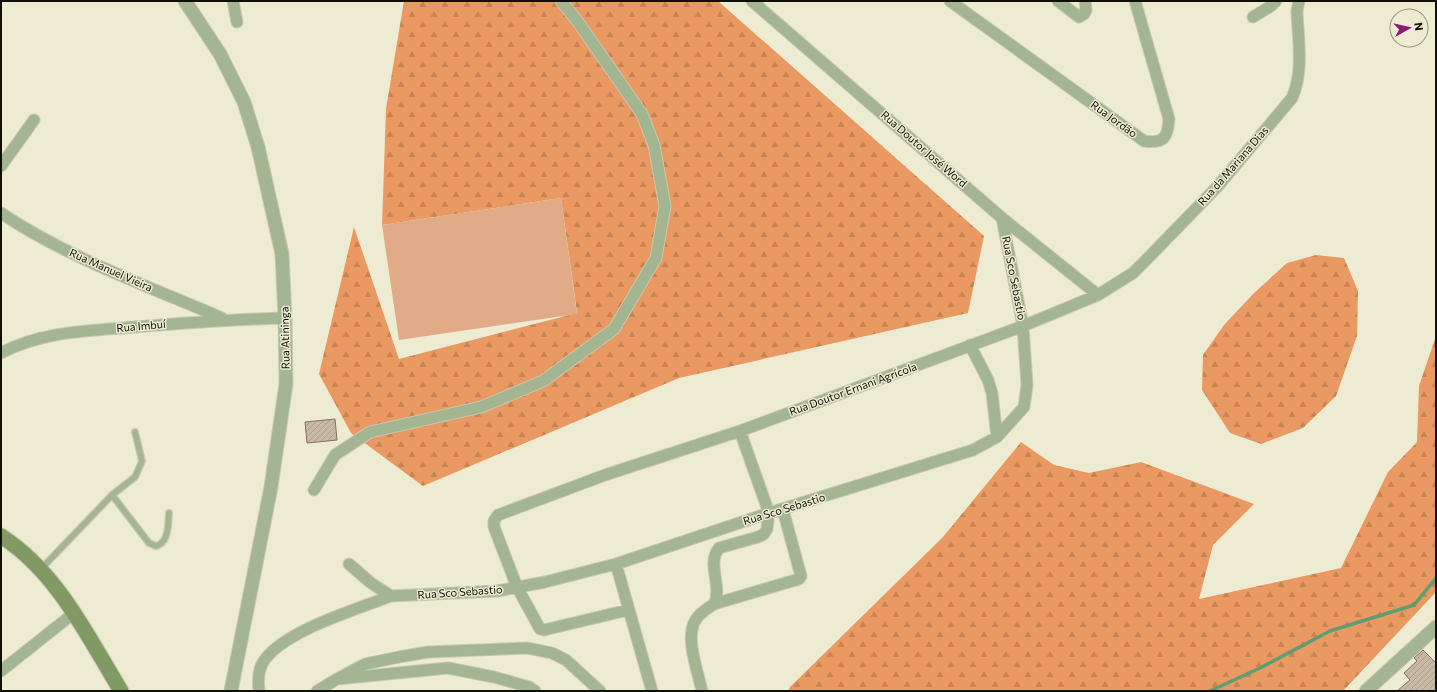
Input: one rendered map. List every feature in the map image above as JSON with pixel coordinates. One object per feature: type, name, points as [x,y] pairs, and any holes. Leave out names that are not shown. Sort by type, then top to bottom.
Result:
[{"type":"main road","points":[[1,536],[33,560],[74,613],[120,691]]},
{"type":"street","name":"Rua Atininga","points":[[185,1],[223,61],[244,102],[258,147],[282,254],[285,318],[285,391],[270,486],[231,691]]},
{"type":"street","points":[[233,1],[237,22]]},
{"type":"street","points":[[314,490],[335,455],[370,432],[481,407],[543,381],[614,329],[656,258],[665,206],[654,144],[642,114],[578,22],[561,1]]},
{"type":"street","name":"Rua Doutor José Word","points":[[752,1],[1002,218],[1098,295]]},
{"type":"street","name":"Rua Jordão","points":[[950,1],[1144,142],[1155,143],[1163,139],[1168,132],[1169,119],[1135,1]]},
{"type":"street","points":[[1058,1],[1079,17],[1084,14],[1086,10],[1085,1]]},
{"type":"street","points":[[1253,17],[1271,6],[1276,1]]},
{"type":"street","name":"Rua da Mariana Dias","points":[[1098,295],[1133,273],[1149,258],[1217,186],[1292,98],[1298,84],[1299,72],[1297,11],[1299,1]]},
{"type":"street","points":[[1,166],[34,120]]},
{"type":"street","name":"Rua Manuel Vieira","points":[[1,213],[23,228],[63,249],[224,319]]},
{"type":"street","name":"Rua Sco Sebastio","points":[[259,691],[258,679],[262,664],[276,648],[311,627],[391,596],[497,591],[545,582],[616,564],[769,513],[783,510],[973,450],[997,437],[1024,408],[1027,385],[1023,326],[1002,218]]},
{"type":"street","name":"Rua Doutor Ernani Agrícola","points":[[517,587],[494,527],[494,521],[498,515],[605,475],[740,431],[1023,326],[1098,295]]},
{"type":"street","name":"Rua Imbuí","points":[[1,353],[21,342],[64,332],[224,319],[285,318]]},
{"type":"street","points":[[970,345],[988,380],[992,394],[997,437]]},
{"type":"street","points":[[714,604],[717,596],[714,560],[715,553],[719,548],[758,537],[764,534],[767,529],[769,513],[740,431]]},
{"type":"street","points":[[702,691],[691,644],[691,631],[695,620],[714,604],[799,579],[801,576],[783,510]]},
{"type":"street","points":[[349,564],[391,596]]},
{"type":"street","points":[[616,564],[652,691]]},
{"type":"street","points":[[517,587],[537,626],[544,630],[628,610]]},
{"type":"street","points":[[1,671],[74,613]]},
{"type":"street","points":[[1366,691],[1436,627]]},
{"type":"street","points":[[316,691],[365,664],[399,657],[428,652],[527,648],[552,653],[566,660],[600,691]]},
{"type":"street","points":[[337,679],[448,668],[494,677],[529,687],[535,691]]},
{"type":"lane","points":[[40,569],[112,495],[135,477],[142,460],[135,432]]},
{"type":"lane","points":[[112,495],[149,543],[156,546],[161,545],[166,538],[169,513]]},
{"type":"green space","points":[[404,1],[718,1],[984,236],[968,313],[679,378],[423,486],[351,433],[319,374],[354,227],[399,359],[577,313],[561,198],[382,225],[386,109]]},
{"type":"green space","points":[[1316,255],[1344,258],[1358,291],[1357,336],[1336,396],[1303,428],[1261,444],[1230,433],[1202,390],[1203,355],[1224,325],[1254,293],[1287,263]]},
{"type":"green space","points":[[1436,336],[1436,592],[1343,691],[788,691],[790,687],[943,537],[1021,442],[1054,465],[1089,473],[1141,462],[1254,504],[1213,545],[1199,599],[1341,568],[1388,472],[1417,442],[1419,386]]},
{"type":"shaded area","points":[[561,198],[577,314],[399,340],[382,225]]},
{"type":"building","points":[[335,419],[337,440],[307,443],[305,422]]},
{"type":"building","points":[[1423,650],[1436,663],[1436,691],[1397,691],[1410,680],[1404,673],[1417,661],[1414,658]]},
{"type":"waterway","points":[[1210,691],[1260,668],[1330,631],[1414,605],[1436,578]]}]
